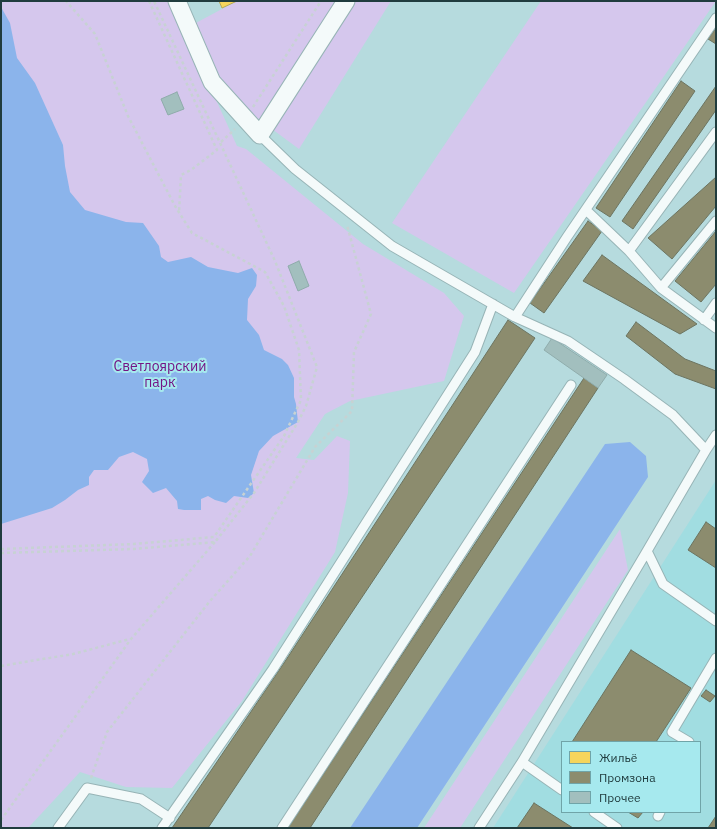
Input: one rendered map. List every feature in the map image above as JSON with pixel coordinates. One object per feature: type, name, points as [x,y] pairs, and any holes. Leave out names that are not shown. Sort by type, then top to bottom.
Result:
[{"type":"street","points":[[177,1],[212,82],[260,135],[346,1]]},
{"type":"lane","points":[[515,317],[716,18]]},
{"type":"lane","points":[[630,251],[716,132]]},
{"type":"lane","points":[[260,135],[295,169],[392,246],[515,317],[568,341],[673,415],[706,450]]},
{"type":"lane","points":[[586,210],[630,251],[662,288],[716,328]]},
{"type":"lane","points":[[662,288],[716,221]]},
{"type":"lane","points":[[162,828],[272,669],[475,352],[493,304]]},
{"type":"lane","points":[[704,320],[716,304]]},
{"type":"lane","points":[[282,828],[571,385]]},
{"type":"lane","points":[[479,828],[522,762],[716,435]]},
{"type":"lane","points":[[648,551],[663,584],[716,621]]},
{"type":"lane","points":[[687,741],[672,732],[716,658]]},
{"type":"lane","points":[[522,762],[561,789]]},
{"type":"lane","points":[[58,828],[87,788],[141,800],[170,818]]},
{"type":"lane","points":[[595,813],[617,828]]},
{"type":"path","points":[[1,549],[134,544],[214,537],[284,436],[301,400],[299,350],[284,306],[265,272],[192,233],[179,214],[128,116],[95,34],[66,1]]},
{"type":"path","points":[[149,1],[217,150],[191,170],[181,175],[179,214]]},
{"type":"path","points":[[1,820],[130,639],[215,542],[254,493],[298,422],[306,406],[317,367],[275,261],[257,225],[221,142],[154,1]]},
{"type":"path","points":[[221,142],[246,119],[321,1]]},
{"type":"path","points":[[87,788],[108,732],[210,601],[250,556],[314,447],[352,411],[354,352],[371,314],[342,206]]},
{"type":"path","points":[[1,553],[134,549],[215,542]]},
{"type":"path","points":[[1,666],[73,654],[130,639]]},
{"type":"shaded area","points":[[1,7],[10,23],[17,58],[35,83],[63,145],[70,192],[85,210],[126,222],[143,223],[159,246],[161,257],[168,262],[191,257],[208,267],[238,273],[252,268],[257,275],[256,286],[248,299],[247,320],[259,335],[264,350],[282,359],[288,365],[294,378],[294,397],[298,422],[273,436],[259,451],[251,475],[254,493],[248,498],[234,496],[226,503],[208,496],[201,499],[201,510],[178,509],[177,501],[166,488],[153,493],[142,482],[149,471],[147,459],[133,452],[119,457],[108,470],[94,470],[89,477],[89,485],[78,490],[52,508],[1,524]]},
{"type":"shaded area","points":[[630,442],[646,456],[648,477],[417,828],[350,828],[605,444]]},
{"type":"shaded area","points":[[716,480],[716,828],[493,828]]},
{"type":"green space","name":"Светлоярский парк","points":[[1,1],[171,1],[237,146],[246,149],[363,244],[444,293],[464,316],[444,381],[350,401],[325,414],[296,458],[314,460],[337,436],[350,441],[348,493],[335,552],[242,701],[172,788],[126,787],[80,772],[28,828],[1,828]]},
{"type":"green space","points":[[237,1],[391,1],[299,149],[253,115],[217,79],[192,25]]},
{"type":"green space","points":[[541,1],[716,1],[514,293],[392,223]]},
{"type":"green space","points":[[620,529],[628,570],[460,828],[424,828]]},
{"type":"building: Жильё","points":[[219,1],[237,1],[222,8]]},
{"type":"building: Промзона","points":[[716,28],[716,44],[708,39]]},
{"type":"building: Промзона","points":[[681,81],[695,91],[610,217],[596,208]]},
{"type":"building: Промзона","points":[[716,86],[716,110],[633,229],[622,221]]},
{"type":"building: Промзона","points":[[716,177],[716,206],[672,259],[648,238]]},
{"type":"building: Промзона","points":[[588,221],[602,231],[544,313],[530,303]]},
{"type":"building: Промзона","points":[[716,231],[716,284],[701,302],[675,281]]},
{"type":"building: Промзона","points":[[602,255],[697,324],[680,334],[583,281]]},
{"type":"building: Промзона","points":[[508,320],[535,338],[208,828],[172,828],[284,663]]},
{"type":"building: Промзона","points":[[636,322],[685,359],[716,371],[716,389],[675,374],[626,336]]},
{"type":"building: Промзона","points":[[584,378],[598,388],[310,828],[288,828]]},
{"type":"building: Промзона","points":[[706,522],[716,529],[716,568],[688,550]]},
{"type":"building: Промзона","points":[[631,650],[691,688],[657,741],[573,741]]},
{"type":"building: Промзона","points":[[706,690],[715,696],[710,702],[701,696]]},
{"type":"building: Промзона","points":[[534,803],[573,828],[517,828]]},
{"type":"building: Промзона","points":[[630,813],[642,813],[638,818]]},
{"type":"building: Промзона","points":[[716,816],[716,828],[708,828]]},
{"type":"building: Прочее","points":[[177,92],[184,109],[168,115],[161,99]]},
{"type":"building: Прочее","points":[[299,261],[309,286],[298,291],[288,266]]},
{"type":"building: Прочее","points":[[552,338],[607,375],[598,388],[544,350]]}]
